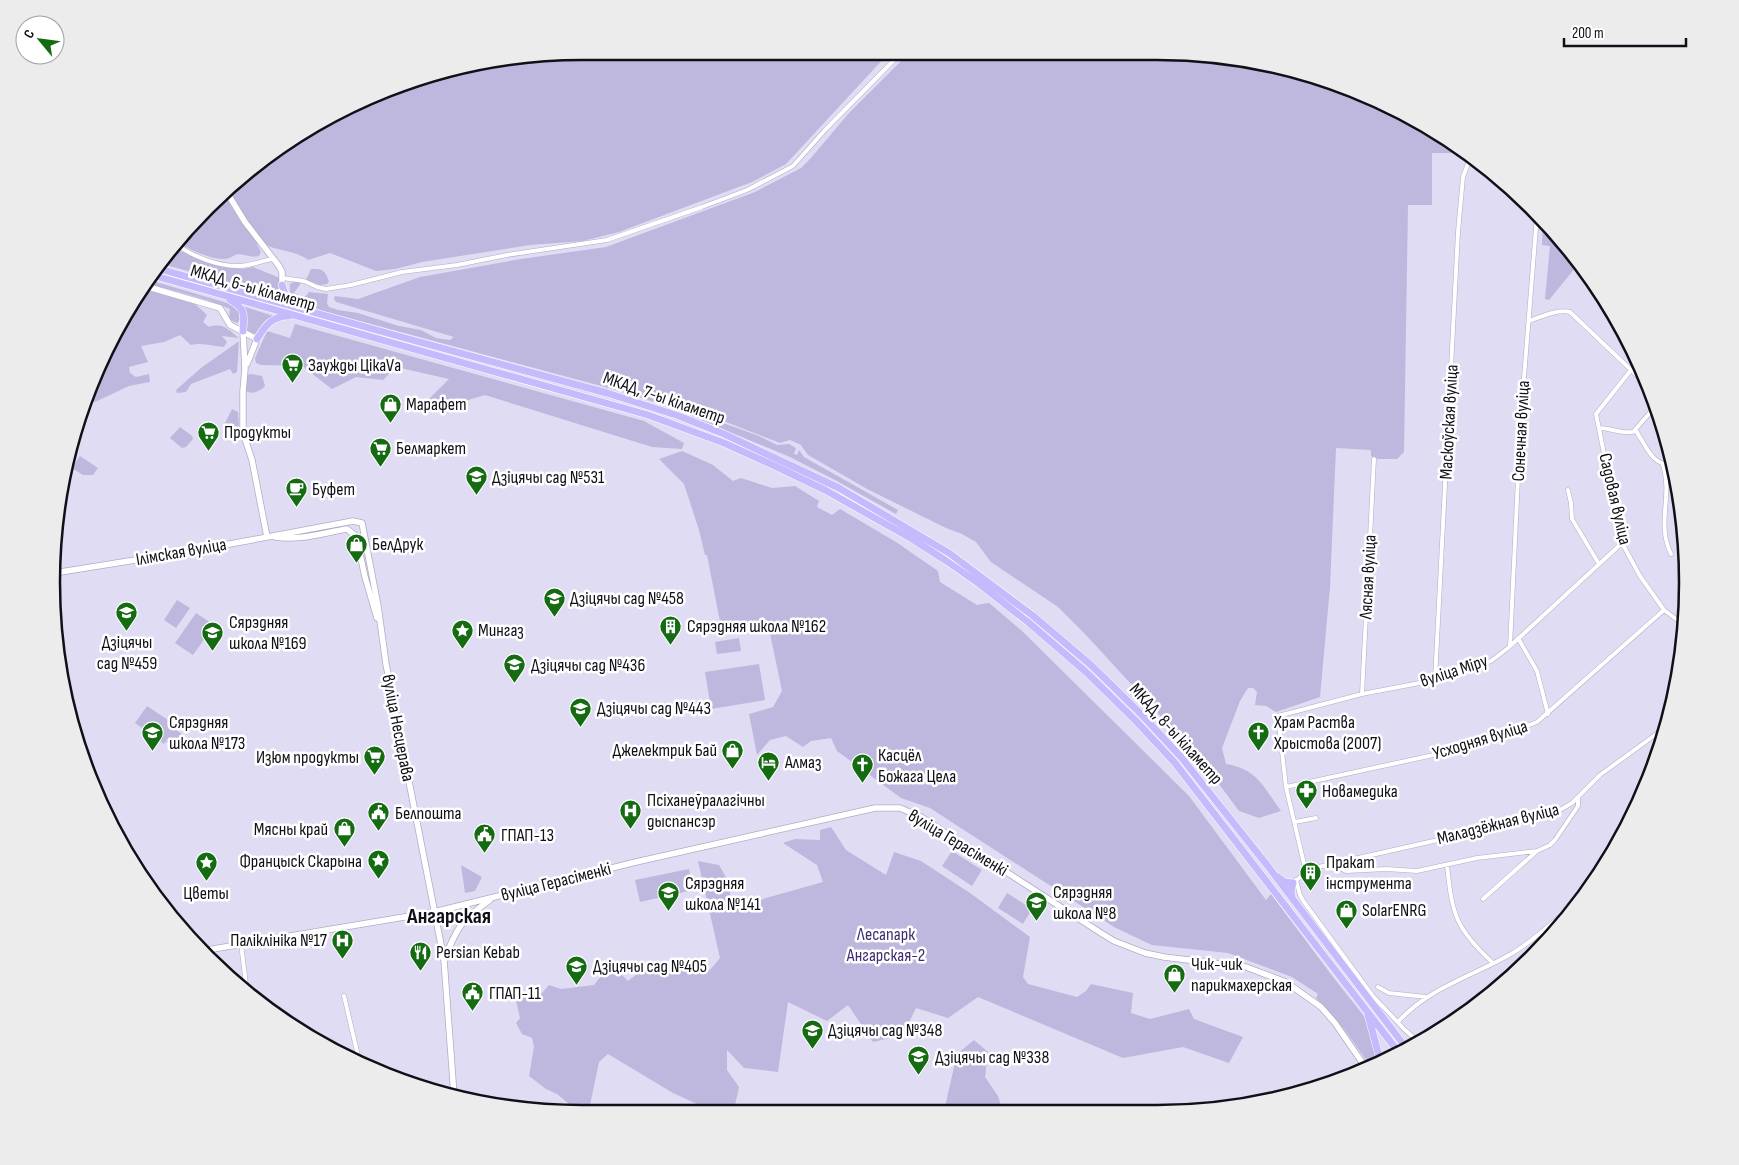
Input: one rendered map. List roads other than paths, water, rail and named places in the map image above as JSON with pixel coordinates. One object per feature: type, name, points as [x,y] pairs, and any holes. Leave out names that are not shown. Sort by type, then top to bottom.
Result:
[{"type":"highway","name":"МКАД, 6-ы кіламетр","points":[[164,270],[348,322]]},
{"type":"highway","name":"МКАД, 6-ы кіламетр","points":[[159,277],[345,330]]},
{"type":"highway","points":[[262,298],[274,297],[278,294],[282,282]]},
{"type":"highway","points":[[282,282],[286,297],[302,310]]},
{"type":"highway","points":[[221,294],[243,310],[243,331]]},
{"type":"highway","points":[[257,339],[271,320],[282,316],[296,316]]},
{"type":"highway","name":"МКАД, 7-ы кіламетр","points":[[348,322],[607,393],[706,427],[774,456],[839,488],[947,556]]},
{"type":"highway","name":"МКАД, 7-ы кіламетр","points":[[345,330],[630,409],[682,426],[825,490],[912,539],[947,556]]},
{"type":"highway","name":"МКАД, 8-ы кіламетр","points":[[947,556],[1032,615],[1091,665],[1142,715],[1181,757],[1403,1043]]},
{"type":"highway","name":"МКАД, 8-ы кіламетр","points":[[947,556],[1086,672],[1175,763],[1395,1047]]},
{"type":"highway","points":[[1266,865],[1282,881],[1295,881],[1291,893],[1294,902]]},
{"type":"highway","points":[[1366,1010],[1379,1055]]},
{"type":"street","points":[[230,198],[272,259],[279,266],[282,282],[294,278],[326,289],[351,285],[402,272],[457,265],[507,255],[607,240],[747,190],[793,166],[843,111],[894,60]]},
{"type":"street","name":"Маскоўская вуліца","points":[[1434,680],[1458,232],[1463,177],[1468,163]]},
{"type":"street","name":"Сонечная вуліца","points":[[1510,646],[1521,415],[1536,224]]},
{"type":"street","points":[[181,248],[189,253],[225,264],[242,266],[272,259]]},
{"type":"street","points":[[151,288],[215,306],[222,310],[230,325],[257,339],[245,369]]},
{"type":"street","points":[[1529,320],[1558,312],[1570,312],[1635,374]]},
{"type":"street","points":[[243,331],[245,369],[242,392],[243,433],[252,460],[270,537],[310,536],[347,530],[356,536],[365,578],[380,627]]},
{"type":"street","name":"Садовая вуліца","points":[[1631,370],[1596,414],[1622,543],[1640,576],[1664,610],[1678,620]]},
{"type":"street","points":[[1599,428],[1607,428],[1624,433],[1636,431],[1650,413]]},
{"type":"street","points":[[1636,431],[1650,454],[1663,465],[1667,489],[1663,513],[1664,535],[1671,554]]},
{"type":"street","name":"Лясная вуліца","points":[[1362,694],[1374,459]]},
{"type":"street","points":[[1568,490],[1572,503],[1572,519],[1599,564]]},
{"type":"street","name":"Ілімская вуліца","points":[[60,572],[142,560],[357,520],[362,523],[364,535]]},
{"type":"street","points":[[308,528],[310,536]]},
{"type":"street","points":[[356,536],[360,531],[364,535],[373,577],[380,627]]},
{"type":"street","name":"вуліца Міру","points":[[1286,787],[1277,719],[1280,714],[1362,694],[1434,680],[1491,662],[1622,543]]},
{"type":"street","points":[[365,578],[369,581],[373,577]]},
{"type":"street","name":"Усходняя вуліца","points":[[1286,787],[1481,744],[1532,724],[1548,714],[1664,610]]},
{"type":"street","name":"вуліца Несцерава","points":[[380,627],[444,960],[454,1089]]},
{"type":"street","points":[[1518,638],[1538,671],[1548,714]]},
{"type":"street","name":"Маладзёжная вуліца","points":[[1305,870],[1547,815],[1563,809],[1578,798],[1600,775],[1656,734]]},
{"type":"street","points":[[1286,787],[1305,870],[1304,874],[1295,881],[1300,895],[1372,995],[1414,1037]]},
{"type":"street","points":[[1483,899],[1537,851],[1550,845],[1555,840],[1578,806],[1578,798]]},
{"type":"street","name":"вуліца Герасіменкі","points":[[211,949],[434,912],[815,820],[875,808],[890,807],[900,808],[921,817],[1101,933],[1129,947],[1164,957],[1246,967],[1286,982],[1321,1007],[1335,1023],[1362,1062]]},
{"type":"street","points":[[1295,822],[1316,818]]},
{"type":"street","points":[[1331,864],[1346,871],[1386,869],[1417,871],[1477,858],[1537,851]]},
{"type":"street","points":[[1447,865],[1451,896],[1459,924],[1474,946],[1493,964]]},
{"type":"street","points":[[444,960],[461,924],[469,915],[494,897]]},
{"type":"street","points":[[1398,1022],[1407,1011],[1426,997],[1493,964],[1527,943],[1553,922]]},
{"type":"street","points":[[241,944],[246,982]]},
{"type":"street","points":[[1378,987],[1389,993],[1426,997]]},
{"type":"street","points":[[344,996],[358,1054]]},
{"type":"place","name":"Заужды ЦікаVа","points":[[292,384]]},
{"type":"place","name":"Марафет","points":[[390,423]]},
{"type":"place","name":"Продукты","points":[[208,451]]},
{"type":"place","name":"Белмаркет","points":[[380,467]]},
{"type":"place","name":"Дзіцячы сад №531","points":[[476,496]]},
{"type":"place","name":"Буфет","points":[[296,508]]},
{"type":"place","name":"БелДрук","points":[[356,563]]},
{"type":"place","name":"Дзіцячы сад №458","points":[[554,617]]},
{"type":"place","name":"Дзіцячы сад №459","points":[[127,631]]},
{"type":"place","name":"Сярэдняя школа №162","points":[[671,645]]},
{"type":"place","name":"Мингаз","points":[[462,649]]},
{"type":"place","name":"Сярэдняя школа №169","points":[[213,651]]},
{"type":"place","name":"Дзіцячы сад №436","points":[[515,684]]},
{"type":"place","name":"Дзіцячы сад №443","points":[[581,727]]},
{"type":"place","name":"Сярэдняя школа №173","points":[[153,751]]},
{"type":"place","name":"Храм Раства Хрыстова (2007)","points":[[1258,751]]},
{"type":"place","name":"Джелектрик Бай","points":[[733,769]]},
{"type":"place","name":"Изюм продукты","points":[[375,776]]},
{"type":"place","name":"Алмаз","points":[[769,781]]},
{"type":"place","name":"Касцёл Божага Цела","points":[[862,784]]},
{"type":"place","name":"Новамедика","points":[[1306,810]]},
{"type":"place","name":"Псіханеўралагічны дыспансэр","points":[[631,829]]},
{"type":"place","name":"Белпошта","points":[[379,832]]},
{"type":"place","name":"Мясны край","points":[[344,848]]},
{"type":"place","name":"ГПАП-13","points":[[485,854]]},
{"type":"place","name":"Францыск Скарына","points":[[378,880]]},
{"type":"place","name":"Цветы","points":[[206,882]]},
{"type":"place","name":"Пракат інструмента","points":[[1310,891]]},
{"type":"place","name":"Сярэдняя школа №141","points":[[669,912]]},
{"type":"place","name":"Сярэдняя школа №8","points":[[1037,921]]},
{"type":"place","name":"SolarENRG","points":[[1346,929]]},
{"type":"place","name":"Паліклініка №17","points":[[343,959]]},
{"type":"place","name":"Persian Kebab","points":[[420,971]]},
{"type":"place","name":"Дзіцячы сад №405","points":[[577,985]]},
{"type":"place","name":"Чик-чик парикмахерская","points":[[1175,993]]},
{"type":"place","name":"ГПАП-11","points":[[473,1012]]},
{"type":"place","name":"Дзіцячы сад №348","points":[[812,1049]]},
{"type":"place","name":"Дзіцячы сад №338","points":[[919,1076]]},
{"type":"district","name":"Ангарская","points":[[449,916]]},
{"type":"park label","name":"Лесапарк Ангарская-2","points":[[886,944]]}]
